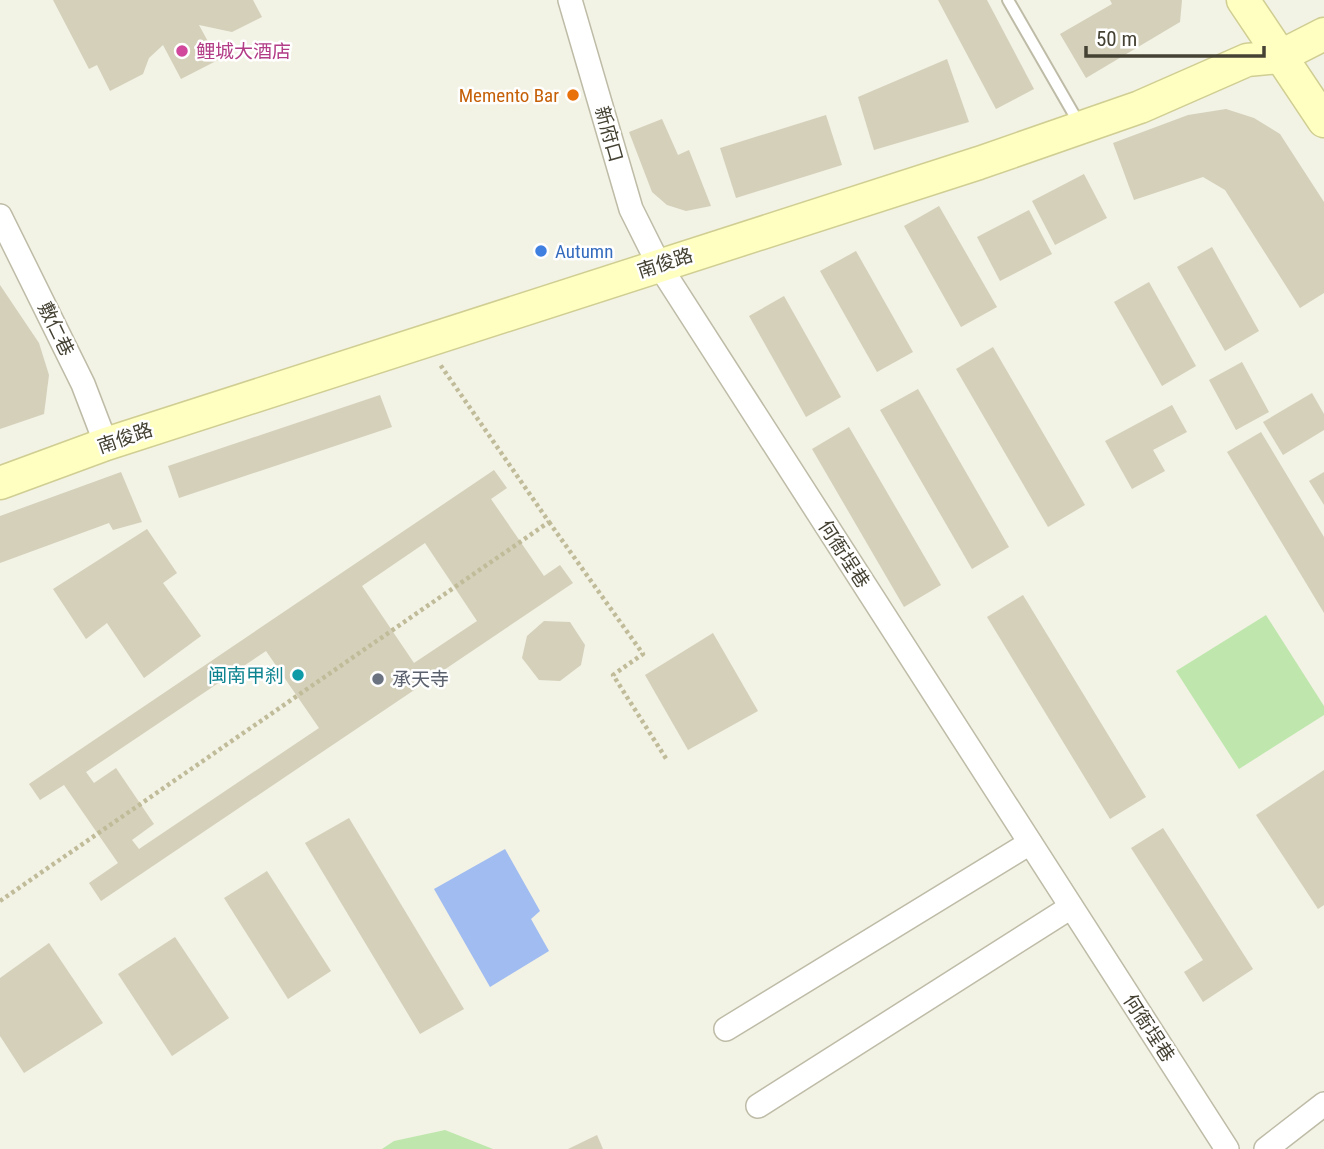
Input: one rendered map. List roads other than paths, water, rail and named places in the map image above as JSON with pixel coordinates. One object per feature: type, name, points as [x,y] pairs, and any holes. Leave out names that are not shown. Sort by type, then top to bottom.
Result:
[{"type":"main road","points":[[1243,0],[1273,58],[1324,143]]},
{"type":"main road","name":"南俊路","points":[[0,483],[106,443],[1140,107],[1247,60],[1273,58],[1324,33]]},
{"type":"main road","points":[[1273,58],[1324,121]]},
{"type":"street","name":"新府口","points":[[570,0],[631,209],[659,265]]},
{"type":"street","name":"敷仁巷","points":[[0,216],[83,384],[106,443]]},
{"type":"street","name":"何衙埕巷","points":[[659,265],[1227,1149]]},
{"type":"street","points":[[726,1029],[1030,843]]},
{"type":"street","points":[[758,1106],[1071,907]]},
{"type":"street","points":[[1266,1149],[1324,1104]]},
{"type":"lane","points":[[1008,0],[1081,127]]},
{"type":"water","points":[[505,849],[540,911],[531,919],[549,951],[490,987],[434,889]]},
{"type":"place","name":"鲤城大酒店","points":[[182,51]]},
{"type":"place","name":"Memento Bar","points":[[573,95]]},
{"type":"place","name":"Autumn","points":[[541,251]]},
{"type":"place","name":"闽南甲刹","points":[[298,675]]},
{"type":"place","name":"承天寺","points":[[378,679]]}]
